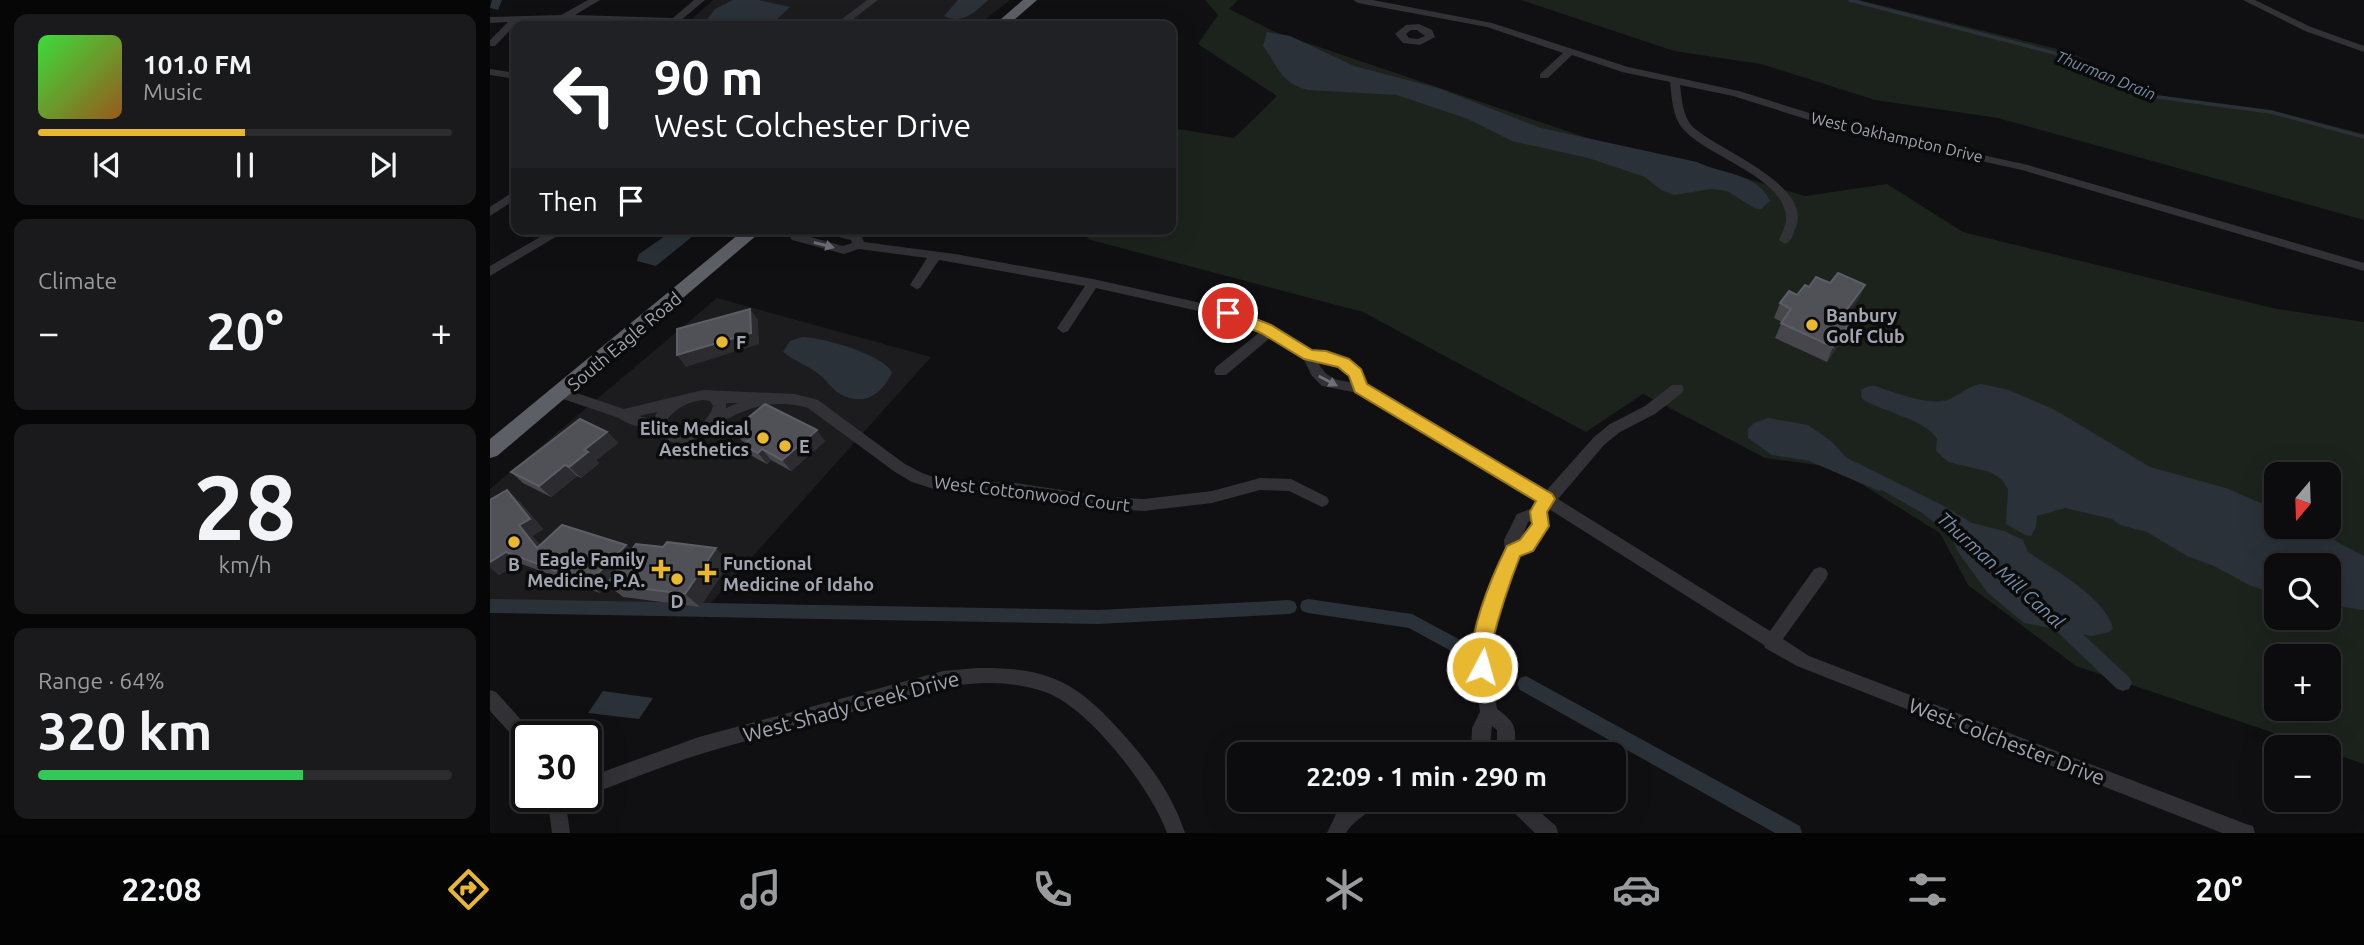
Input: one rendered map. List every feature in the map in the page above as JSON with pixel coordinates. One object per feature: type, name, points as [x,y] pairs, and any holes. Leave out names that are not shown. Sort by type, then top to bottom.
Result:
[{"type":"highway","points":[[1005,21],[1031,0]]},
{"type":"highway","name":"South Eagle Road","points":[[490,450],[750,235]]},
{"type":"street","points":[[564,18],[586,2],[597,0],[599,4],[581,18]]},
{"type":"street","points":[[676,21],[700,0]]},
{"type":"street","points":[[845,21],[873,0]]},
{"type":"street","points":[[2248,0],[2308,29],[2364,49]]},
{"type":"street","name":"West Oakhampton Drive","points":[[1364,1],[1489,25],[1626,70],[1735,93],[1858,131],[2024,167],[2364,267]]},
{"type":"street","points":[[1419,27],[1430,13]]},
{"type":"street","points":[[491,21],[606,16],[647,21]]},
{"type":"street","points":[[514,21],[517,18]]},
{"type":"street","points":[[581,18],[586,21]]},
{"type":"street","points":[[491,45],[511,24]]},
{"type":"street","points":[[1544,76],[1570,52]]},
{"type":"street","points":[[490,72],[511,75]]},
{"type":"street","points":[[1675,81],[1678,110],[1687,127],[1707,144],[1772,183],[1787,203],[1793,223],[1785,240]]},
{"type":"street","points":[[490,212],[511,197]]},
{"type":"street","points":[[490,272],[553,235]]},
{"type":"street","name":"West Colchester Drive","points":[[797,235],[844,250],[858,245],[935,256],[1093,283],[1228,313],[1270,331],[1309,355],[1326,356],[1348,366],[1355,373],[1360,388]]},
{"type":"street","name":"West Colchester Drive","points":[[846,235],[857,238],[858,245]]},
{"type":"street","points":[[916,285],[935,256]]},
{"type":"street","points":[[1063,328],[1093,283]]},
{"type":"street","points":[[1221,371],[1270,331]]},
{"type":"street","name":"West Colchester Drive","points":[[1309,355],[1314,372],[1322,380],[1339,387],[1360,388],[1542,505],[1771,643],[1831,674],[2246,833]]},
{"type":"street","points":[[1480,742],[1481,728],[1489,713],[1480,653],[1495,596],[1513,551],[1527,545],[1541,526],[1542,505],[1615,428],[1650,410],[1677,389]]},
{"type":"street","name":"West Cottonwood Court","points":[[562,393],[658,427],[664,435],[678,438],[694,434],[714,420],[760,399]]},
{"type":"street","name":"West Cottonwood Court","points":[[624,414],[675,403],[696,395],[795,399],[813,404],[900,468],[917,478],[940,485],[1016,489],[1107,503],[1144,505],[1183,503],[1260,484],[1291,485],[1322,501]]},
{"type":"street","points":[[714,397],[720,405],[714,420]]},
{"type":"street","points":[[658,427],[662,415],[675,403]]},
{"type":"street","points":[[1771,643],[1820,574]]},
{"type":"street","name":"West Shady Creek Drive","points":[[602,781],[699,746],[943,679],[976,674],[1011,676],[1050,685],[1085,707],[1162,794],[1176,833]]},
{"type":"street","points":[[490,698],[511,721]]},
{"type":"street","points":[[1489,713],[1506,726],[1506,742]]},
{"type":"street","points":[[559,812],[561,833]]},
{"type":"street","points":[[1336,833],[1344,820],[1354,812]]},
{"type":"street","points":[[1526,812],[1549,833]]},
{"type":"shaded area","points":[[713,0],[1010,0],[983,21],[690,21]]},
{"type":"shaded area","points":[[1205,0],[1238,0],[1229,9],[1275,32],[1608,145],[1745,178],[1805,196],[1887,184],[1963,232],[2272,308],[2364,322],[2364,764],[2341,756],[2341,735],[2280,735],[2076,666],[1968,585],[1940,533],[1834,467],[1765,458],[1643,394],[1586,432],[1363,312],[1087,239],[1090,235],[1176,235],[1176,129],[1234,138],[1277,96],[1198,44],[1218,15]]},
{"type":"shaded area","points":[[1521,0],[1859,0],[2070,52],[2153,95],[2270,110],[2364,134],[2364,220],[1998,118],[1875,100],[1761,64],[1674,51]]},
{"type":"shaded area","points":[[717,298],[931,357],[703,612],[490,609],[490,489]]},
{"type":"water","points":[[733,0],[759,0],[790,7],[775,21],[706,21],[715,9]]},
{"type":"water","points":[[958,0],[988,0],[973,13],[962,18],[944,16]]},
{"type":"water","points":[[1267,32],[1290,36],[1354,66],[1438,88],[1541,128],[1697,162],[1748,180],[1757,185],[1770,201],[1761,209],[1754,208],[1727,191],[1711,189],[1674,195],[1661,190],[1645,177],[1588,158],[1512,141],[1468,119],[1397,95],[1308,90],[1298,87],[1285,78],[1263,46]]},
{"type":"water","points":[[694,235],[656,266],[637,261],[639,254],[665,236]]},
{"type":"water","points":[[802,337],[823,340],[866,354],[887,366],[892,373],[883,387],[871,397],[849,398],[837,392],[816,372],[783,352],[790,341]]},
{"type":"water","points":[[1981,384],[2009,390],[2055,410],[2150,467],[2226,488],[2264,504],[2264,539],[2332,539],[2364,556],[2364,610],[2341,607],[2341,553],[2264,553],[2264,590],[2187,556],[2147,532],[2120,525],[2112,519],[2065,508],[2037,516],[2036,527],[2031,536],[2025,535],[2006,524],[2008,489],[2001,479],[1990,472],[1948,462],[1936,451],[1937,439],[1931,432],[1914,421],[1862,399],[1861,390],[1875,386],[1911,398],[1940,401]]},
{"type":"water","points":[[1768,418],[1808,425],[1831,441],[1847,458],[1944,506],[1972,523],[2004,531],[2023,540],[2028,552],[2064,575],[2100,605],[2113,628],[2109,632],[2092,636],[2024,623],[1987,592],[1958,552],[1950,534],[1922,513],[1849,471],[1830,464],[1772,455],[1748,438],[1748,429],[1754,423]]},
{"type":"water","points":[[603,691],[653,698],[639,719],[588,713]]},
{"type":"building","name":"Banbury Golf Club","points":[[1838,273],[1865,285],[1845,312],[1855,316],[1833,347],[1781,323],[1791,309],[1780,303],[1789,291],[1797,295],[1805,285],[1809,287],[1816,277],[1830,283]]},
{"type":"building","points":[[750,309],[751,333],[677,355],[677,329]]},
{"type":"building","name":"E","points":[[765,404],[817,430],[782,460],[762,449],[758,453],[743,445],[750,439],[733,430]]},
{"type":"building","points":[[580,419],[607,432],[584,450],[588,452],[569,467],[565,465],[539,486],[511,472]]},
{"type":"building","points":[[507,490],[530,519],[519,525],[537,548],[562,525],[626,545],[588,583],[506,552],[490,562],[490,500]]},
{"type":"building","points":[[667,542],[716,548],[685,594],[607,584],[636,544],[663,547]]},
{"type":"waterway","name":"Thurman Mill Canal","points":[[495,8],[497,0]]},
{"type":"waterway","name":"Thurman Drain","points":[[1850,0],[2070,57],[2150,96],[2271,112],[2364,137]]},
{"type":"waterway","name":"Thurman Mill Canal","points":[[1814,457],[1879,485]]},
{"type":"waterway","points":[[490,606],[1098,617],[1289,607]]},
{"type":"waterway","points":[[1308,606],[1412,621],[1460,648]]},
{"type":"waterway","name":"Thurman Mill Canal","points":[[2057,621],[2123,683]]},
{"type":"waterway","points":[[1526,684],[1793,833]]},
{"type":"place","name":"Banbury Golf Club","points":[[1812,325]]},
{"type":"place","name":"F","points":[[722,342]]},
{"type":"place","name":"Elite Medical Aesthetics","points":[[763,438]]},
{"type":"place","name":"E","points":[[785,446]]},
{"type":"place","name":"B","points":[[514,542]]},
{"type":"place","name":"Eagle Family Medicine, P.A.","points":[[661,569]]},
{"type":"place","name":"Functional Medicine of Idaho","points":[[707,573]]},
{"type":"place","name":"D","points":[[677,579]]},
{"type":"route","points":[[1228,313],[1266,329],[1309,355],[1326,356],[1343,363],[1355,373],[1360,388],[1546,499],[1538,512],[1541,526],[1527,545],[1513,551],[1495,596],[1480,653],[1482,667]]}]
